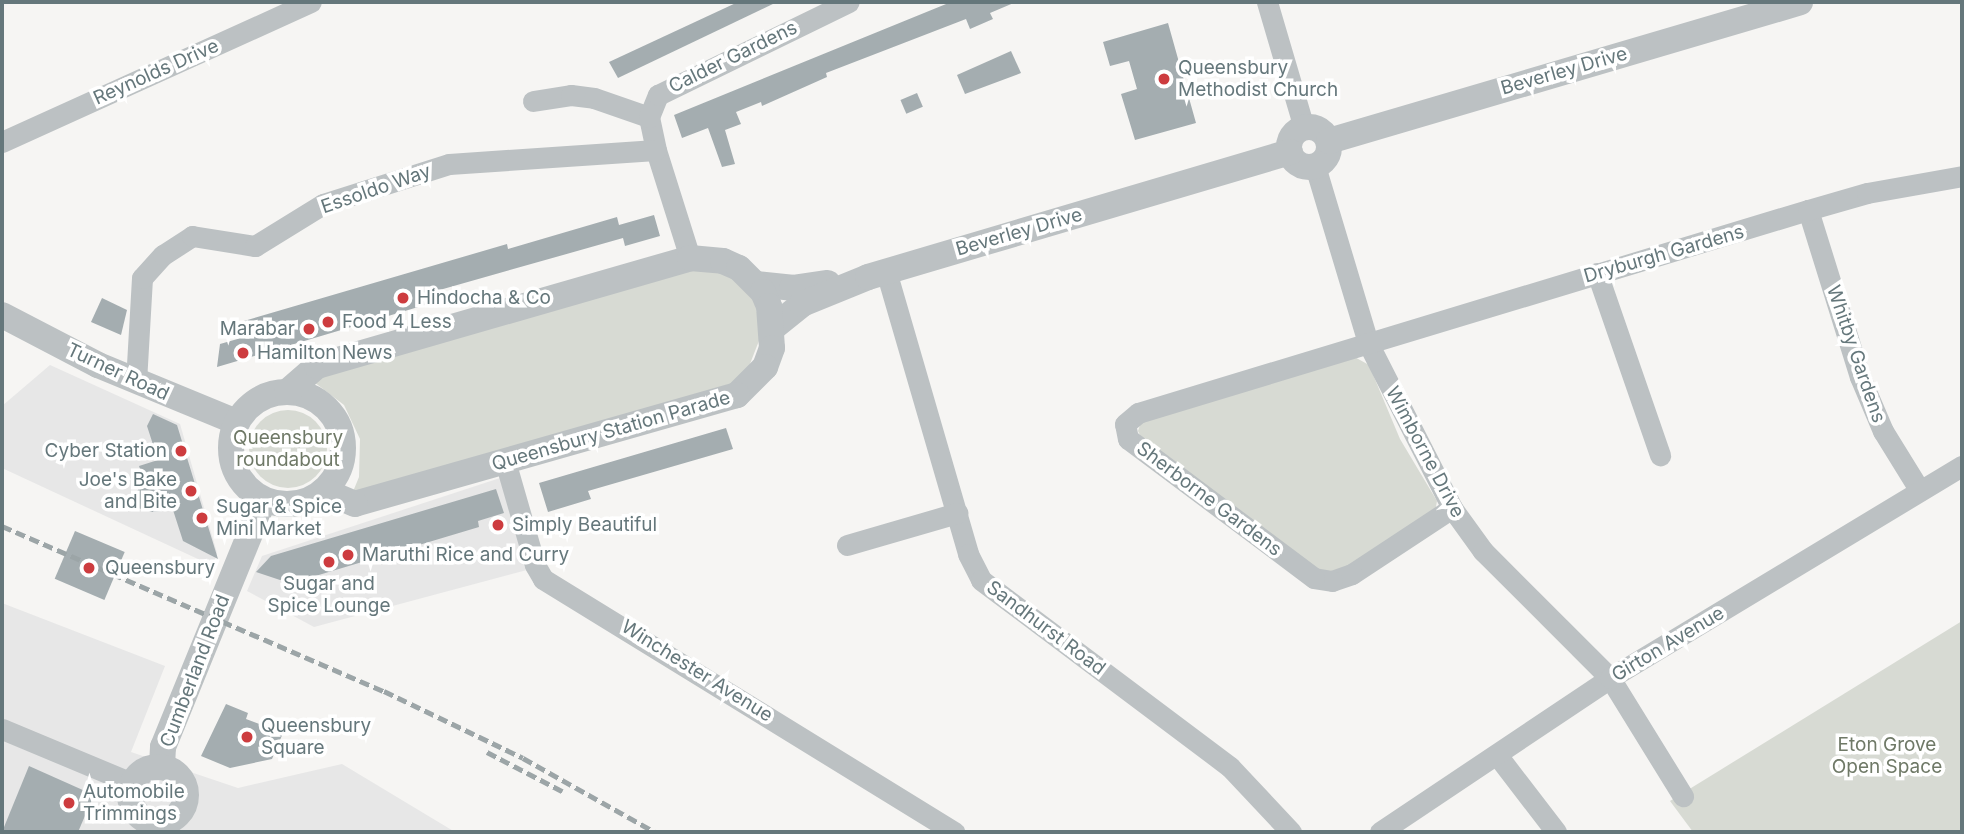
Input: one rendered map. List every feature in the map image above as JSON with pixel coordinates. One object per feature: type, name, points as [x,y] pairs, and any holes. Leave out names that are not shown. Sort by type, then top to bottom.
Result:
[{"type":"street","name":"Reynolds Drive","points":[[2,142],[311,2]]},
{"type":"street","name":"Calder Gardens","points":[[649,117],[658,95],[682,79],[849,2]]},
{"type":"street","points":[[1267,2],[1304,128]]},
{"type":"street","name":"Beverley Drive","points":[[1328,141],[1800,2]]},
{"type":"street","points":[[533,101],[571,95],[594,98],[649,117],[656,150],[690,258]]},
{"type":"street","points":[[1304,128],[1319,129],[1328,141],[1327,156],[1315,166],[1300,164],[1290,152],[1292,137],[1304,128]]},
{"type":"street","name":"Essoldo Way","points":[[136,382],[142,278],[163,255],[192,236],[255,246],[323,204],[449,164],[656,150]]},
{"type":"street","name":"Beverley Drive","points":[[774,327],[802,304],[877,274],[1290,152]]},
{"type":"street","name":"Wimborne Drive","points":[[1315,166],[1368,343],[1452,508],[1483,551],[1610,678],[1684,796]]},
{"type":"street","name":"Dryburgh Gardens","points":[[1368,343],[1867,193],[1962,176]]},
{"type":"street","name":"Whitby Gardens","points":[[1808,210],[1860,377],[1883,431],[1920,491]]},
{"type":"street","points":[[287,392],[323,405],[339,429],[343,457],[324,491],[295,504],[264,500],[237,475],[231,458],[236,422],[257,400],[287,392],[317,366],[690,258],[723,261],[756,284],[774,327]]},
{"type":"street","name":"Beverley Drive","points":[[756,284],[792,288],[877,274]]},
{"type":"street","name":"Sandhurst Road","points":[[877,274],[957,513],[968,554],[981,580],[1230,767],[1291,832]]},
{"type":"street","points":[[1597,274],[1660,455]]},
{"type":"street","name":"Turner Road","points":[[2,315],[136,382],[236,422]]},
{"type":"street","name":"Queensbury Station Parade","points":[[324,491],[355,505],[737,396],[765,367],[774,327]]},
{"type":"street","name":"Sherborne Gardens","points":[[1368,343],[1138,413],[1125,424],[1128,439],[1314,578],[1332,581],[1352,574],[1452,508]]},
{"type":"street","name":"Winchester Avenue","points":[[505,461],[535,565],[543,579],[954,832]]},
{"type":"street","name":"Girton Avenue","points":[[1380,832],[1610,678],[1962,466]]},
{"type":"street","name":"Cumberland Road","points":[[162,766],[163,747],[264,500]]},
{"type":"street","points":[[847,545],[957,513]]},
{"type":"street","points":[[2,729],[132,783]]},
{"type":"street","points":[[1497,755],[1556,832]]},
{"type":"street","points":[[162,766],[179,775],[186,802],[175,818],[144,827],[130,801],[132,783],[147,768],[162,766]]},
{"type":"shaded area","points":[[50,365],[180,424],[217,553],[213,566],[2,468],[2,406]]},
{"type":"shaded area","points":[[500,478],[527,570],[314,627],[247,591],[262,556]]},
{"type":"shaded area","points":[[2,603],[165,666],[131,752],[238,788],[342,764],[455,832],[2,832]]},
{"type":"green space","points":[[686,265],[725,270],[753,296],[762,333],[748,369],[734,383],[352,494],[359,477],[360,439],[344,405],[314,382],[317,372]]},
{"type":"green space","points":[[1351,355],[1369,365],[1400,439],[1437,501],[1435,512],[1335,574],[1321,571],[1143,441],[1138,431],[1142,419]]},
{"type":"green space","name":"Queensbury roundabout","points":[[280,410],[296,410],[310,416],[321,427],[327,441],[327,457],[321,471],[310,482],[296,488],[280,488],[266,482],[255,471],[249,457],[249,441],[255,427],[266,416]]},
{"type":"green space","name":"Eton Grove Open Space","points":[[1962,621],[1962,832],[1693,832],[1670,801]]},
{"type":"building","points":[[738,2],[777,2],[618,78],[609,62]]},
{"type":"building","points":[[951,2],[1016,2],[990,13],[993,19],[970,29],[966,19],[826,73],[827,77],[762,106],[761,102],[736,112],[741,124],[725,130],[735,164],[722,167],[708,128],[682,138],[674,115]]},
{"type":"building","name":"Queensbury Methodist Church","points":[[1168,23],[1196,123],[1135,140],[1121,94],[1137,89],[1129,61],[1110,66],[1103,42]]},
{"type":"building","points":[[1011,51],[1021,73],[965,94],[957,75]]},
{"type":"building","points":[[917,93],[923,107],[906,114],[900,100]]},
{"type":"building","points":[[654,215],[660,236],[625,246],[623,238],[422,295],[425,305],[217,367],[220,344],[241,338],[237,323],[507,244],[508,249],[617,217],[619,225]]},
{"type":"building","points":[[102,298],[127,310],[121,335],[91,322]]},
{"type":"building","points":[[153,414],[177,425],[218,559],[183,541],[173,510],[152,512],[131,506],[143,478],[139,466],[158,460],[147,426]]},
{"type":"building","points":[[726,428],[733,449],[588,491],[591,499],[548,512],[539,483]]},
{"type":"building","points":[[496,489],[504,513],[478,521],[479,527],[292,583],[291,577],[280,580],[256,572],[271,556]]},
{"type":"building","points":[[75,531],[125,552],[104,600],[55,579]]},
{"type":"building","name":"Queensbury Square","points":[[226,704],[248,713],[246,719],[283,733],[272,759],[230,768],[201,756]]},
{"type":"building","points":[[29,766],[94,795],[78,832],[2,832]]},
{"type":"railway","points":[[2,526],[384,691],[523,758],[655,832]]},
{"type":"railway","points":[[487,752],[562,791]]},
{"type":"place","name":"Queensbury Methodist Church","points":[[1164,79]]},
{"type":"place","name":"Hindocha & Co","points":[[403,298]]},
{"type":"place","name":"Food 4 Less","points":[[328,322]]},
{"type":"place","name":"Marabar","points":[[309,329]]},
{"type":"place","name":"Hamilton News","points":[[243,353]]},
{"type":"place","name":"Cyber Station","points":[[181,451]]},
{"type":"place","name":"Joe's Bake and Bite","points":[[191,491]]},
{"type":"place","name":"Sugar & Spice Mini Market","points":[[202,518]]},
{"type":"place","name":"Simply Beautiful","points":[[498,525]]},
{"type":"place","name":"Maruthi Rice and Curry","points":[[348,555]]},
{"type":"place","name":"Sugar and Spice Lounge","points":[[329,562]]},
{"type":"place","name":"Queensbury","points":[[89,568]]},
{"type":"place","name":"Queensbury Square","points":[[247,737]]},
{"type":"place","name":"Automobile Trimmings","points":[[69,803]]}]
